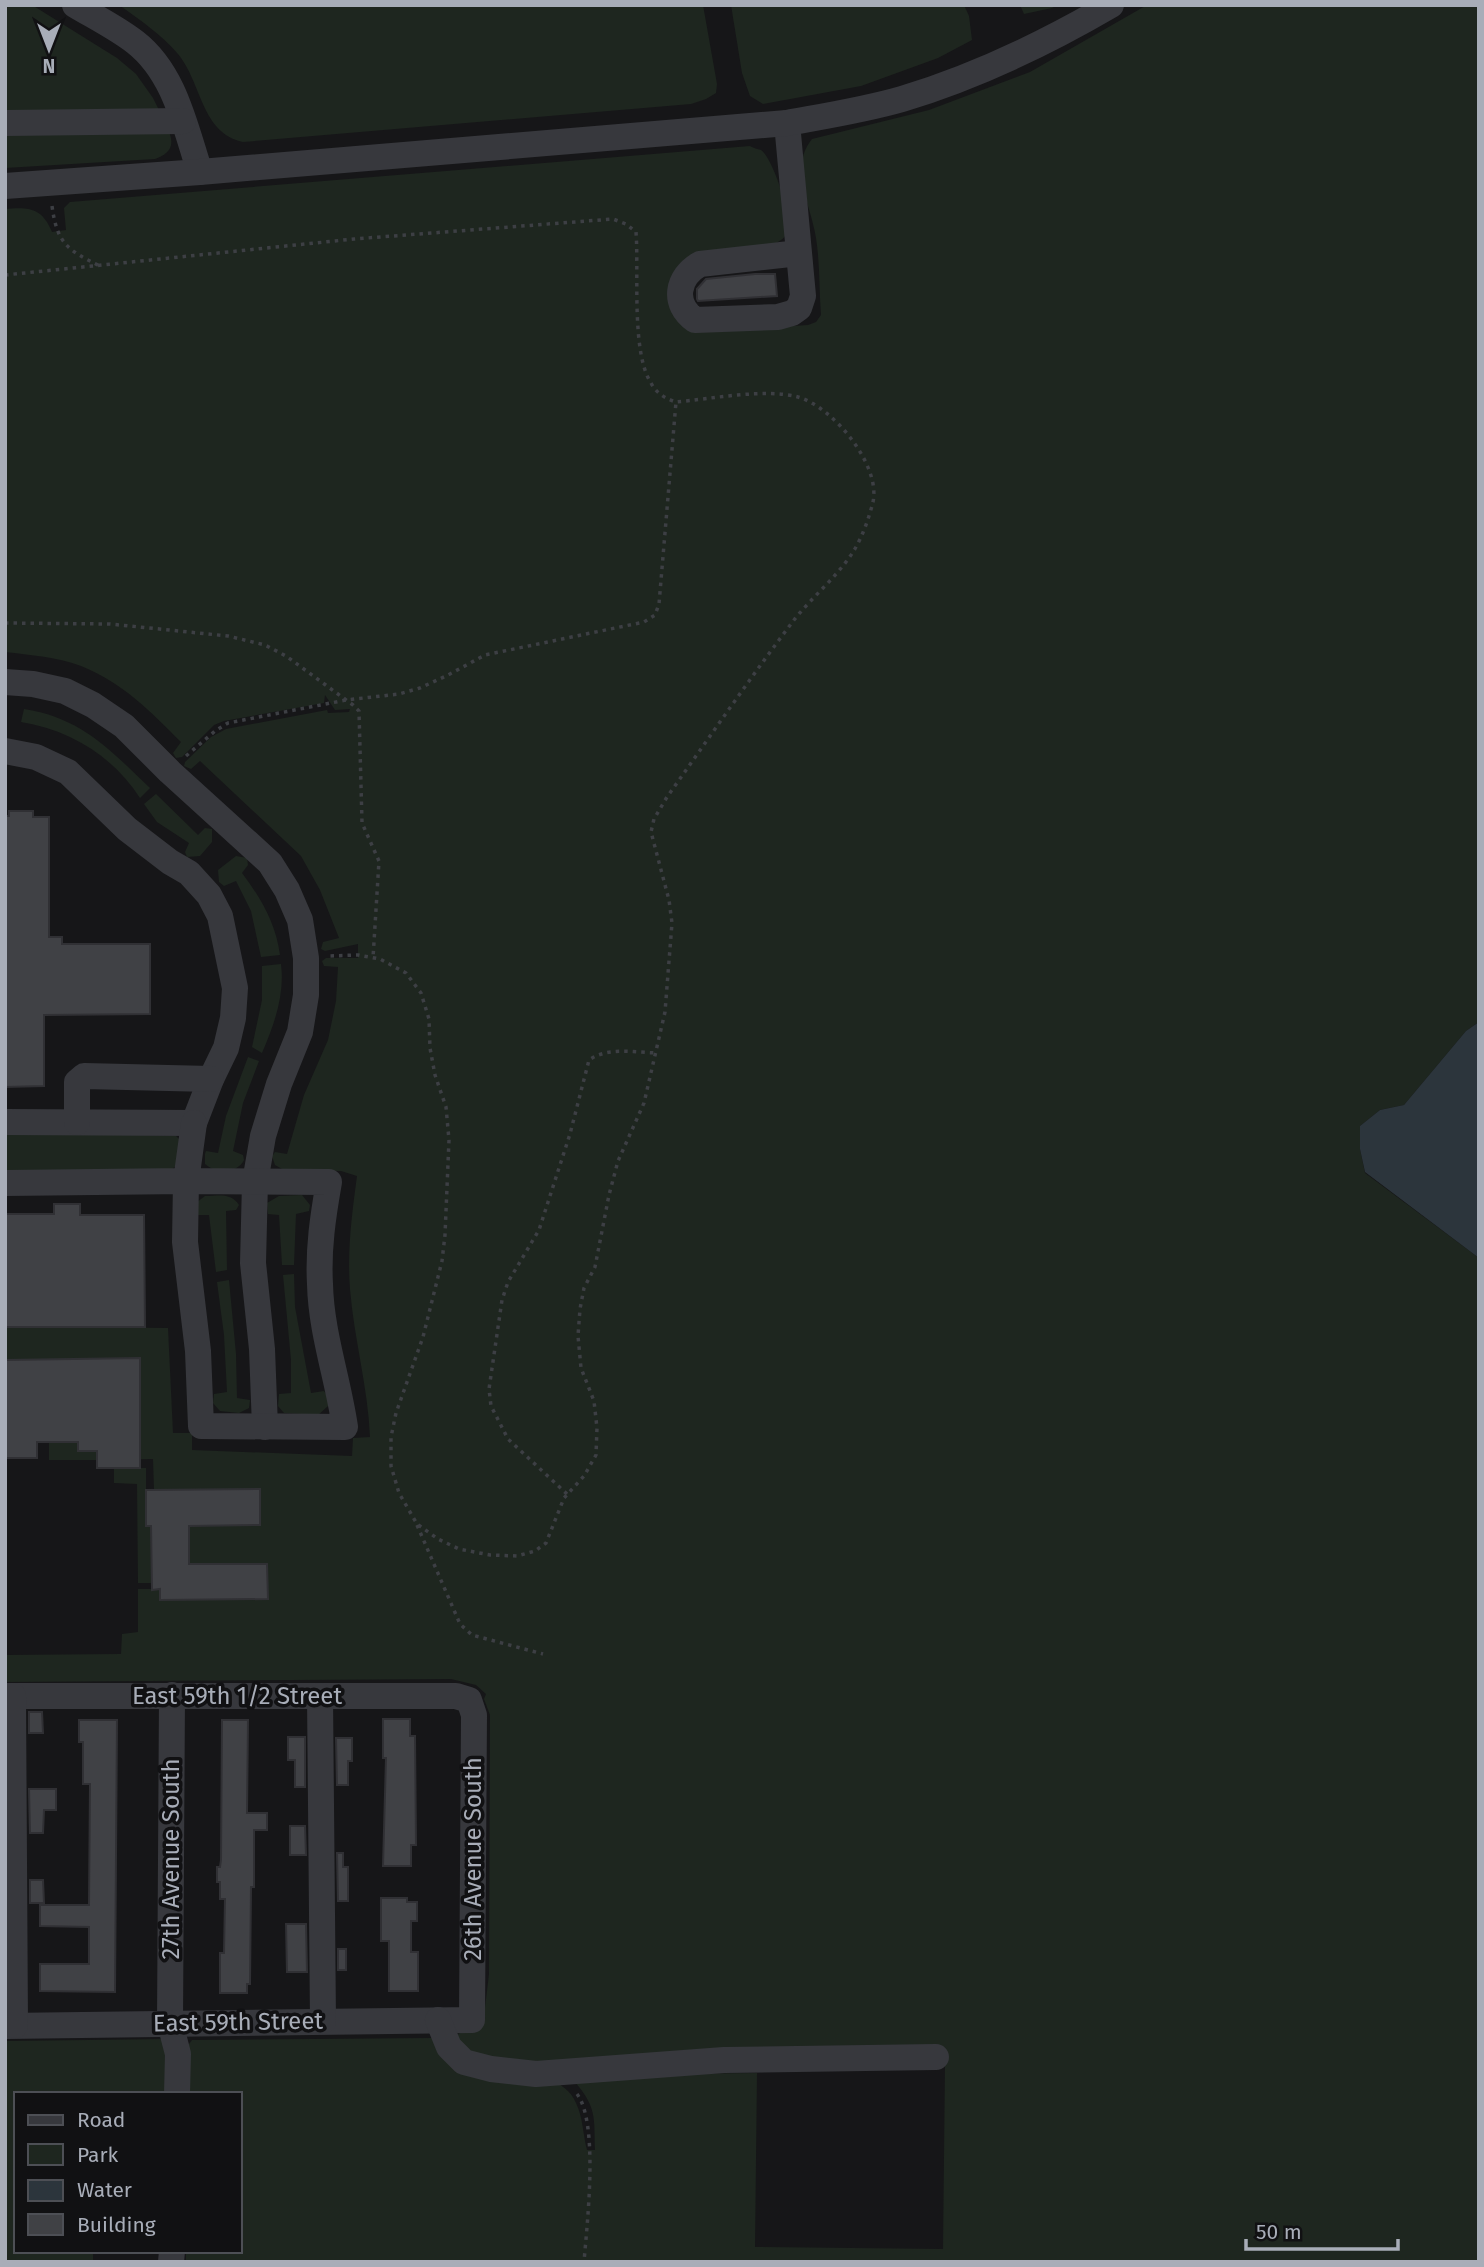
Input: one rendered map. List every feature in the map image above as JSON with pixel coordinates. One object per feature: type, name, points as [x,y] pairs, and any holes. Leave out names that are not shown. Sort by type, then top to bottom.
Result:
[{"type":"street","points":[[75,5],[136,43],[154,61],[168,81],[200,172]]},
{"type":"street","points":[[5,186],[787,123],[849,111],[925,90],[1012,58],[1069,30],[1111,5]]},
{"type":"street","points":[[5,123],[183,121]]},
{"type":"street","points":[[787,123],[803,296],[799,308],[778,317],[695,320],[684,312],[680,303],[682,285],[692,269],[700,264],[799,253]]},
{"type":"street","points":[[5,682],[33,684],[65,691],[93,705],[124,726],[270,863],[287,890],[300,920],[306,958],[306,995],[300,1032],[279,1084],[263,1136],[255,1182],[253,1263],[262,1349],[265,1427]]},
{"type":"street","points":[[5,751],[36,757],[68,772],[127,829],[189,873],[209,895],[220,916],[235,988],[233,1018],[226,1048],[194,1123],[186,1181],[185,1242],[198,1351],[201,1426],[345,1427],[320,1285],[320,1236],[329,1182],[186,1181],[5,1183]]},
{"type":"street","points":[[77,1122],[78,1082],[84,1076],[211,1079]]},
{"type":"street","points":[[5,1122],[194,1123]]},
{"type":"street","name":"27th Avenue South","points":[[172,1695],[170,2023],[178,2054],[177,2092]]},
{"type":"street","points":[[9,1696],[10,2026]]},
{"type":"street","name":"East 59th 1/2 Street","points":[[9,1696],[456,1696],[469,1700]]},
{"type":"street","points":[[320,1696],[323,2021]]},
{"type":"street","name":"26th Avenue South","points":[[469,1700],[474,1715],[472,2020]]},
{"type":"street","points":[[438,2020],[449,2047],[464,2062],[491,2069],[536,2074],[723,2060],[936,2057]]},
{"type":"street","name":"East 59th Street","points":[[10,2026],[472,2020]]},
{"type":"path","points":[[49,183],[54,224],[64,244],[76,254],[101,266]]},
{"type":"path","points":[[5,275],[354,239],[613,219],[636,232],[638,325],[645,368],[650,383],[659,393],[667,400],[676,402],[771,394],[799,397],[822,410],[845,432],[863,455],[873,482],[874,499],[854,551],[795,619],[654,819],[651,832],[669,900],[672,923],[665,1012],[644,1103],[618,1161],[595,1267],[584,1288],[578,1336],[581,1368],[594,1401],[596,1455],[584,1476],[567,1494],[546,1543],[535,1552],[517,1556],[489,1555],[459,1549],[438,1539],[417,1524]]},
{"type":"path","points":[[170,772],[215,731],[228,723],[346,700],[399,694],[448,675],[485,654],[645,622],[655,615],[659,604],[676,402]]},
{"type":"path","points":[[5,622],[110,624],[228,636],[265,645],[286,656],[359,711],[362,823],[379,861],[373,958]]},
{"type":"path","points":[[306,958],[358,954],[380,959],[406,973],[421,993],[429,1019],[430,1048],[435,1074],[446,1107],[449,1140],[445,1235],[442,1261],[423,1337],[396,1413],[391,1437],[391,1466],[399,1493],[417,1524],[460,1624],[472,1634],[543,1654]]},
{"type":"path","points":[[567,1494],[508,1439],[491,1406],[489,1389],[502,1300],[508,1282],[539,1230],[570,1134],[589,1060],[597,1054],[612,1051],[656,1053]]},
{"type":"path","points":[[556,2072],[580,2097],[587,2121],[590,2143],[584,2262]]},
{"type":"green space","points":[[5,5],[32,5],[117,58],[136,74],[160,112],[5,118]]},
{"type":"green space","points":[[119,5],[703,5],[717,84],[716,93],[691,104],[243,142],[218,129],[178,54]]},
{"type":"green space","points":[[731,5],[964,5],[969,16],[972,40],[938,58],[861,86],[763,104],[750,96],[742,73]]},
{"type":"green space","points":[[1020,5],[1057,5],[1024,14]]},
{"type":"green space","points":[[1147,5],[1479,5],[1479,1022],[1466,1031],[1404,1105],[1380,1110],[1360,1126],[1360,1149],[1365,1173],[1479,1258],[1479,2262],[186,2262],[186,2253],[242,2253],[242,2092],[186,2092],[186,2048],[192,2040],[432,2038],[452,2058],[469,2068],[543,2078],[557,2083],[568,2091],[576,2103],[587,2150],[595,2150],[594,2121],[591,2106],[575,2082],[579,2075],[757,2073],[755,2247],[943,2249],[945,2064],[944,2053],[939,2050],[842,2049],[523,2067],[495,2065],[458,2049],[450,2039],[484,2016],[489,1974],[490,1715],[484,1699],[486,1694],[476,1685],[451,1679],[5,1682],[5,1655],[121,1654],[122,1634],[138,1632],[138,1589],[160,1589],[160,1600],[268,1598],[267,1564],[161,1565],[160,1526],[260,1525],[260,1490],[154,1490],[153,1459],[105,1460],[105,1442],[140,1441],[139,1412],[107,1412],[107,1389],[140,1389],[140,1358],[5,1360],[5,1327],[51,1327],[52,1314],[77,1314],[77,1327],[168,1328],[173,1433],[192,1433],[192,1450],[352,1456],[353,1438],[370,1437],[349,1275],[350,1232],[357,1176],[341,1171],[284,1170],[275,1165],[272,1156],[275,1152],[287,1154],[304,1095],[328,1040],[336,1001],[338,967],[324,966],[322,961],[326,958],[358,958],[358,944],[325,951],[321,949],[323,942],[339,938],[320,890],[301,856],[200,761],[191,769],[184,766],[211,737],[226,729],[327,710],[328,713],[349,712],[350,709],[335,710],[325,695],[324,703],[224,721],[214,725],[182,757],[176,758],[173,753],[181,742],[147,709],[110,680],[72,663],[5,652],[5,209],[34,211],[44,218],[52,232],[66,230],[64,208],[70,202],[750,146],[766,155],[776,175],[787,212],[787,233],[773,245],[688,258],[678,267],[673,279],[675,316],[685,328],[697,332],[808,325],[816,322],[821,315],[816,238],[801,175],[805,150],[812,139],[929,110],[1030,72]],"holes":[[[170,1536],[189,1536],[189,1553],[170,1553]]]},
{"type":"green space","points":[[5,127],[169,132],[171,145],[164,155],[155,159],[5,168]]},
{"type":"green space","points":[[24,709],[44,713],[79,728],[108,749],[150,788],[140,798],[117,770],[89,747],[56,731],[21,722]]},
{"type":"green space","points":[[156,794],[198,835],[205,828],[212,829],[212,842],[200,856],[187,857],[185,852],[189,843],[157,822],[144,804]]},
{"type":"green space","points":[[236,856],[247,858],[248,865],[242,873],[267,912],[280,955],[261,957],[251,911],[236,881],[224,886],[219,882],[218,870]]},
{"type":"green space","points":[[281,964],[280,998],[262,1053],[252,1047],[262,1000],[262,966]]},
{"type":"green space","points":[[248,1057],[259,1061],[243,1103],[233,1151],[243,1155],[244,1160],[241,1165],[231,1170],[215,1170],[205,1164],[205,1154],[206,1151],[218,1153],[226,1116]]},
{"type":"green space","points":[[5,1131],[176,1136],[180,1140],[176,1166],[172,1169],[5,1173]]},
{"type":"green space","points":[[302,1195],[310,1205],[309,1211],[296,1214],[294,1265],[282,1265],[279,1215],[268,1214],[267,1203],[279,1196]]},
{"type":"green space","points":[[205,1196],[228,1196],[239,1205],[236,1210],[226,1211],[227,1270],[216,1272],[209,1215],[197,1215],[197,1202]]},
{"type":"green space","points":[[294,1274],[295,1307],[311,1393],[324,1391],[328,1397],[328,1406],[318,1415],[284,1413],[278,1406],[279,1394],[291,1393],[291,1360],[283,1275]]},
{"type":"green space","points":[[229,1280],[237,1398],[250,1400],[249,1408],[239,1413],[220,1411],[213,1403],[214,1394],[227,1392],[224,1335],[217,1282]]},
{"type":"green space","points":[[49,1442],[78,1442],[78,1451],[96,1451],[97,1460],[49,1460]]},
{"type":"green space","points":[[114,1468],[146,1468],[146,1525],[151,1526],[151,1583],[138,1583],[137,1484],[114,1483]]},
{"type":"green space","points":[[170,2039],[172,2092],[14,2092],[14,2253],[93,2253],[93,2262],[5,2262],[5,2041]]},
{"type":"water","points":[[1479,1022],[1479,1258],[1365,1172],[1360,1149],[1360,1126],[1380,1110],[1404,1105],[1466,1031]]},
{"type":"building","points":[[775,274],[777,296],[697,299],[697,289],[706,279]]},
{"type":"building","points":[[9,811],[33,811],[33,817],[49,817],[49,937],[62,937],[62,944],[150,944],[150,1014],[44,1015],[44,1086],[5,1087],[5,816],[9,816]]},
{"type":"building","points":[[54,1204],[80,1204],[80,1215],[144,1215],[145,1327],[5,1327],[5,1214],[54,1214]]},
{"type":"building","points":[[140,1358],[140,1468],[97,1468],[97,1451],[78,1451],[78,1442],[37,1442],[37,1458],[5,1458],[5,1360]]},
{"type":"building","points":[[260,1489],[260,1525],[189,1526],[189,1564],[267,1564],[268,1599],[160,1600],[160,1589],[152,1590],[151,1526],[146,1526],[146,1490]]},
{"type":"building","points":[[29,1712],[42,1712],[43,1733],[29,1733]]},
{"type":"building","points":[[383,1719],[410,1719],[410,1736],[415,1736],[416,1845],[411,1845],[411,1866],[383,1866],[386,1758],[383,1758]]},
{"type":"building","points":[[79,1720],[117,1720],[115,1992],[40,1991],[40,1964],[89,1964],[89,1927],[40,1926],[40,1905],[89,1905],[90,1784],[83,1784],[83,1742],[79,1742]]},
{"type":"building","points":[[222,1720],[248,1720],[247,1813],[267,1813],[267,1830],[254,1830],[250,1984],[247,1984],[247,1993],[220,1993],[220,1953],[224,1953],[225,1899],[220,1899],[220,1882],[217,1882],[217,1867],[220,1867],[221,1860]]},
{"type":"building","points":[[288,1737],[305,1737],[305,1787],[295,1787],[295,1760],[288,1760]]},
{"type":"building","points":[[336,1738],[352,1738],[348,1785],[337,1785]]},
{"type":"building","points":[[29,1789],[56,1789],[56,1810],[44,1810],[43,1833],[30,1833]]},
{"type":"building","points":[[290,1826],[305,1826],[306,1855],[290,1855]]},
{"type":"building","points":[[337,1853],[343,1853],[343,1867],[348,1867],[348,1901],[338,1901]]},
{"type":"building","points":[[30,1880],[43,1880],[44,1903],[30,1903]]},
{"type":"building","points":[[381,1898],[407,1898],[407,1902],[417,1902],[417,1921],[411,1921],[411,1952],[418,1952],[418,1991],[389,1991],[389,1941],[381,1941]]},
{"type":"building","points":[[286,1924],[306,1924],[307,1972],[287,1972]]},
{"type":"building","points":[[338,1949],[346,1949],[346,1970],[338,1970]]}]
